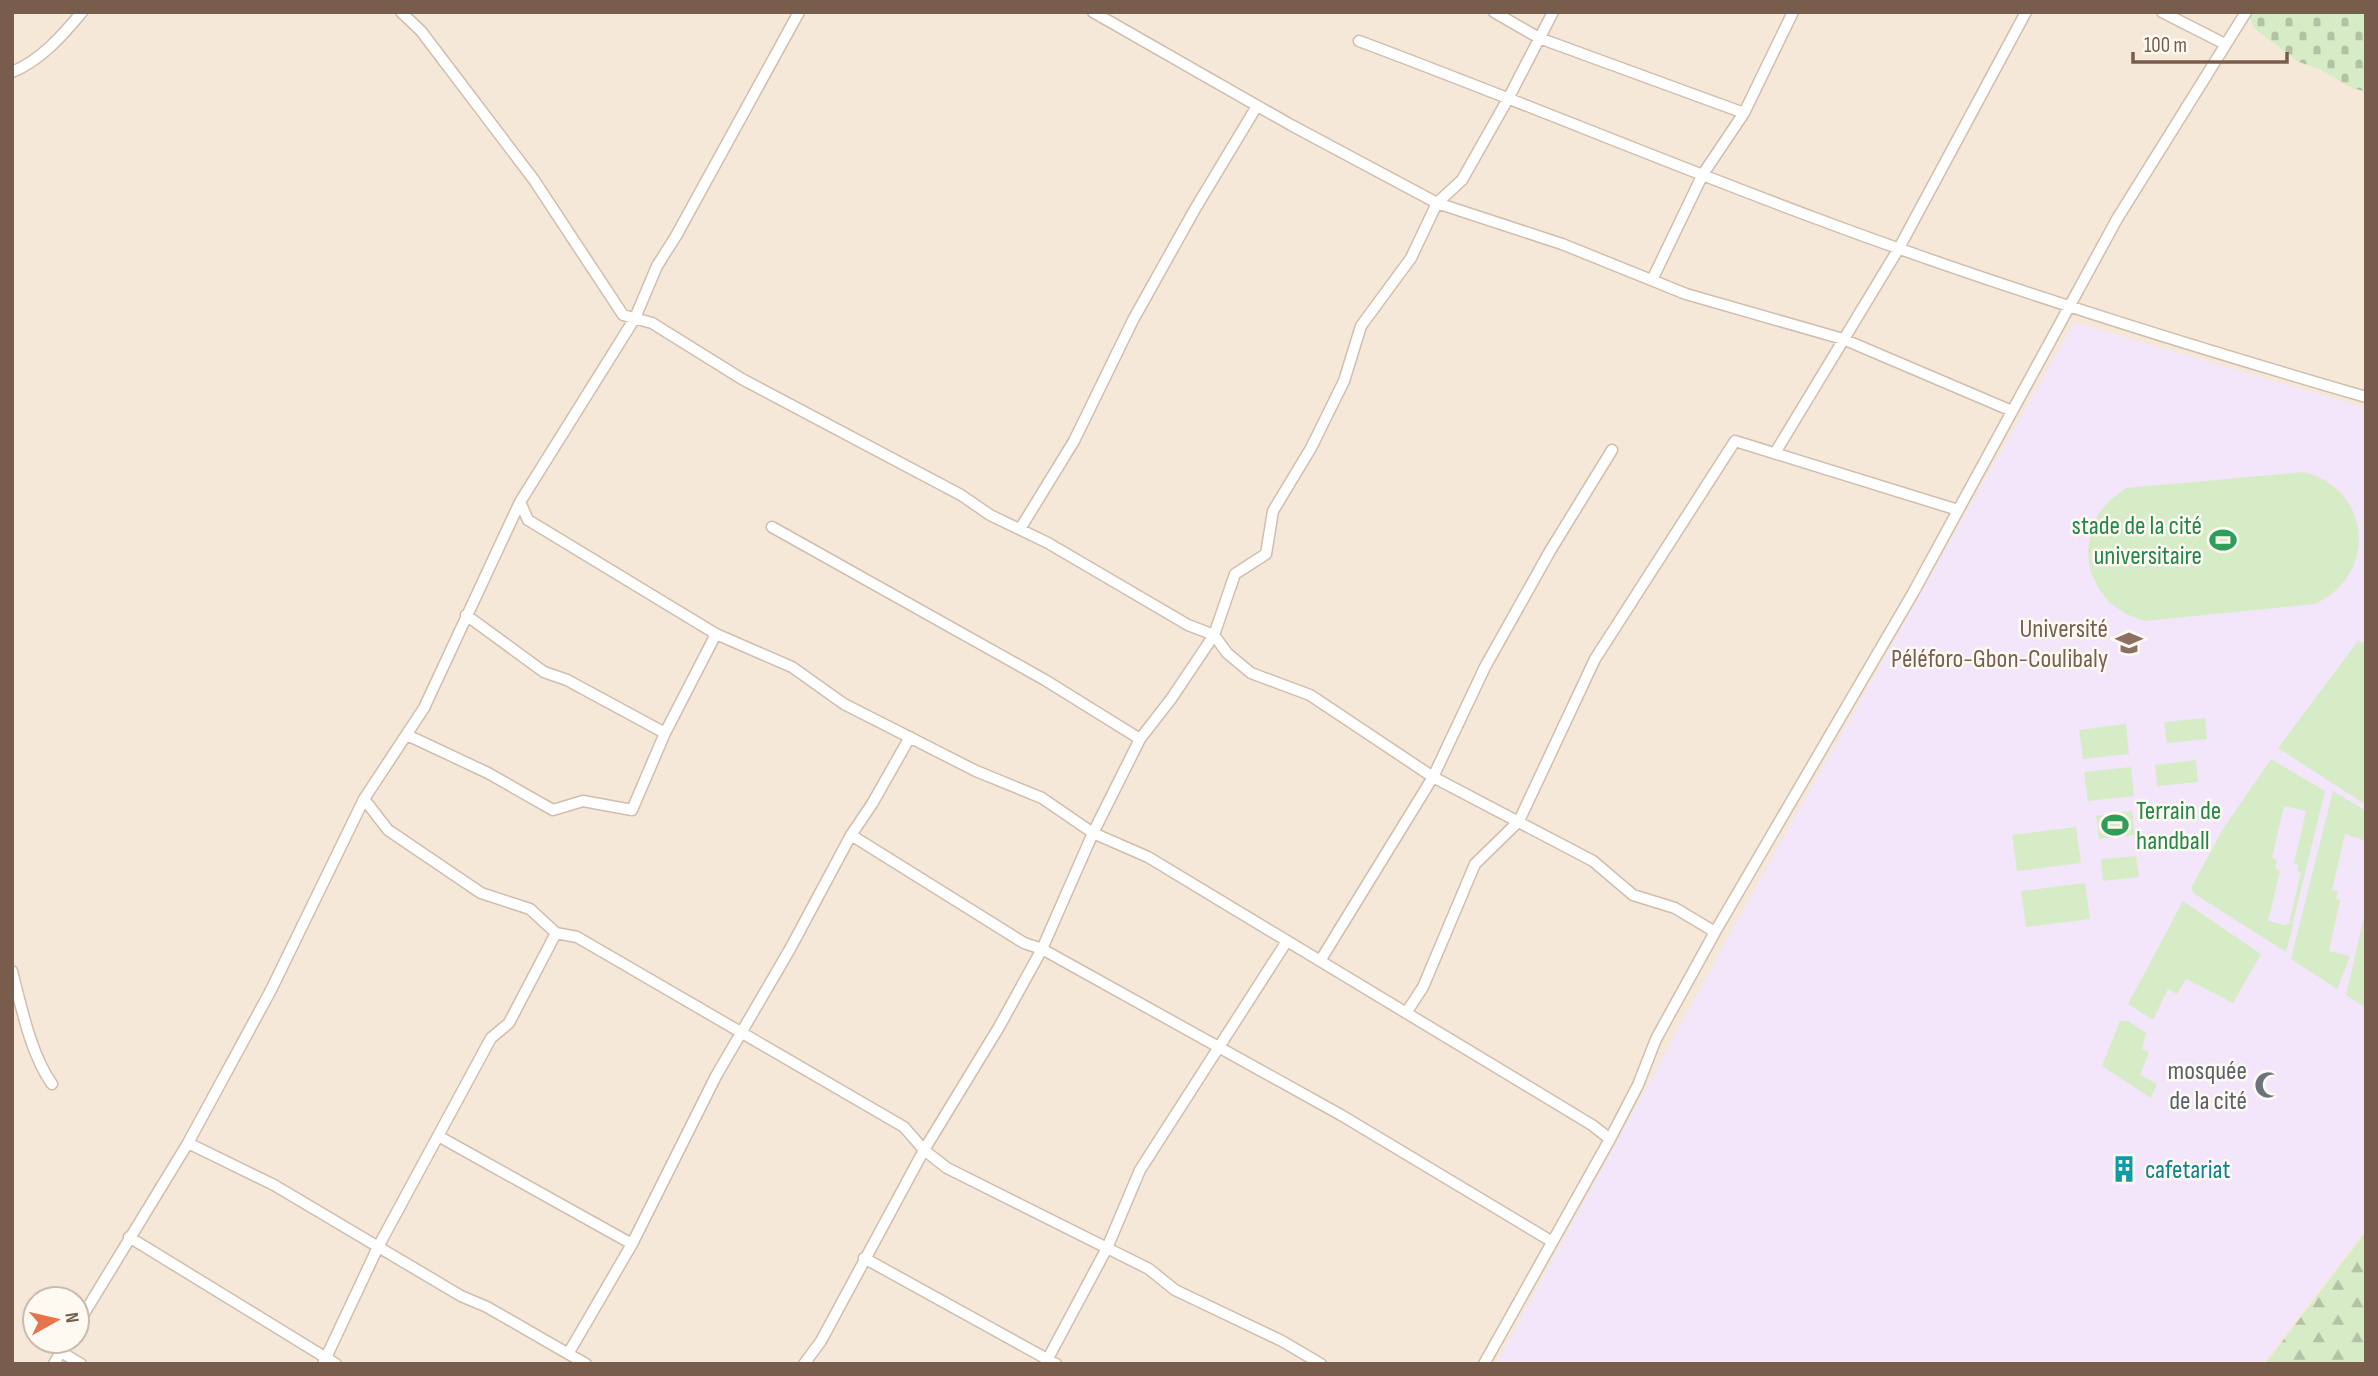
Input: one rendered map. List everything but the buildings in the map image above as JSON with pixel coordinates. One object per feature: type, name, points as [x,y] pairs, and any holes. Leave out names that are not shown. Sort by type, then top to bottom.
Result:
[{"type":"street","points":[[12,72],[26,66],[52,45],[82,12]]},
{"type":"street","points":[[401,12],[421,31],[534,180],[623,314],[652,323],[742,379],[961,495],[990,515],[1048,543],[1188,625],[1214,635],[1227,653],[1251,673],[1310,695],[1433,777],[1593,861],[1633,895],[1675,908],[1715,932]]},
{"type":"street","points":[[91,1301],[188,1143],[271,990],[364,799],[424,708],[520,502],[635,318],[657,266],[799,12]]},
{"type":"street","points":[[1093,12],[1257,106],[1437,203],[1562,244],[1686,294],[1843,340],[2012,411]]},
{"type":"street","points":[[1493,12],[1539,38],[1744,113]]},
{"type":"street","points":[[804,1364],[821,1341],[924,1150],[999,1027],[1042,949],[1093,833],[1140,739],[1214,635],[1235,574],[1266,554],[1273,511],[1311,448],[1344,381],[1361,326],[1410,258],[1437,203],[1462,180],[1553,12]]},
{"type":"street","points":[[1652,280],[1703,174],[1744,113],[1793,12]]},
{"type":"street","points":[[1775,453],[1899,248],[2026,12]]},
{"type":"street","points":[[2162,12],[2225,44]]},
{"type":"street","points":[[1483,1364],[1610,1139],[1638,1085],[1656,1039],[1715,932],[1913,593],[2116,219],[2246,12]]},
{"type":"street","points":[[1359,41],[1899,248],[2069,307],[2366,397]]},
{"type":"street","points":[[1020,529],[1073,441],[1139,309],[1195,209],[1257,106]]},
{"type":"street","points":[[1406,1013],[1423,987],[1475,864],[1518,821],[1595,659],[1735,441],[1958,510]]},
{"type":"street","points":[[1320,961],[1433,777],[1485,667],[1550,551],[1612,450]]},
{"type":"street","points":[[520,502],[528,520],[716,634],[792,667],[844,704],[976,771],[1042,798],[1093,833],[1148,857],[1592,1125],[1610,1139]]},
{"type":"street","points":[[772,527],[1045,680],[1140,739]]},
{"type":"street","points":[[466,615],[544,672],[567,680],[665,733]]},
{"type":"street","points":[[407,735],[488,773],[553,810],[583,801],[632,810],[665,733],[716,634]]},
{"type":"street","points":[[568,1354],[632,1244],[716,1076],[851,835],[910,737]]},
{"type":"street","points":[[364,799],[388,830],[481,892],[530,909],[556,933],[577,937],[904,1128],[924,1150],[947,1168],[1149,1269],[1175,1290],[1282,1340],[1321,1364]]},
{"type":"street","points":[[851,835],[1024,943],[1042,949],[1342,1115],[1551,1241]]},
{"type":"street","points":[[129,1237],[328,1362],[378,1247],[440,1137],[491,1038],[509,1023],[556,933]]},
{"type":"street","points":[[864,1258],[1050,1362],[1107,1248],[1140,1170],[1287,941]]},
{"type":"street","points":[[12,971],[37,1057],[52,1084]]},
{"type":"street","points":[[440,1137],[632,1244]]},
{"type":"street","points":[[188,1143],[274,1185],[586,1364]]},
{"type":"street","points":[[66,1355],[82,1364]]},
{"type":"shaded area","points":[[12,12],[2366,12],[2366,1364],[12,1364]]},
{"type":"shaded area","name":"Université Péléforo-Gbon-Coulibaly","points":[[2074,322],[2366,408],[2366,1229],[2263,1364],[1496,1364],[1760,879]]},
{"type":"green space","points":[[2252,12],[2366,12],[2366,92],[2299,62],[2255,29],[2249,17]]},
{"type":"green space","points":[[2304,472],[2327,481],[2343,496],[2354,514],[2359,534],[2357,554],[2349,574],[2335,591],[2315,604],[2144,621],[2126,614],[2110,603],[2098,588],[2090,570],[2088,550],[2091,531],[2098,514],[2111,499],[2126,488]]},
{"type":"green space","points":[[2358,641],[2366,643],[2366,805],[2278,748]]},
{"type":"green space","points":[[2205,718],[2207,739],[2167,743],[2164,722]]},
{"type":"green space","points":[[2126,724],[2129,754],[2083,759],[2079,730]]},
{"type":"green space","points":[[2271,759],[2325,791],[2293,922],[2289,923],[2301,872],[2297,871],[2298,865],[2294,863],[2306,811],[2284,806],[2272,858],[2277,860],[2275,869],[2280,871],[2268,921],[2285,925],[2294,923],[2286,952],[2193,893],[2191,888],[2223,829]]},
{"type":"green space","points":[[2196,760],[2198,782],[2157,786],[2155,765]]},
{"type":"green space","points":[[2131,767],[2134,796],[2088,801],[2084,772]]},
{"type":"green space","points":[[2333,791],[2366,811],[2366,841],[2345,834],[2332,890],[2338,891],[2336,899],[2340,900],[2329,951],[2350,956],[2337,989],[2291,959]]},
{"type":"green space","name":"Terrain de handball","points":[[2132,811],[2135,835],[2099,839],[2096,816]]},
{"type":"green space","points":[[2076,827],[2081,863],[2017,871],[2012,835]]},
{"type":"green space","name":"Terrain de handball","points":[[2136,856],[2139,877],[2103,881],[2101,859]]},
{"type":"green space","points":[[2085,883],[2090,919],[2026,927],[2021,891]]},
{"type":"green space","points":[[2183,901],[2261,954],[2233,1003],[2186,979],[2177,994],[2168,989],[2153,1020],[2128,1004]]},
{"type":"green space","points":[[2366,908],[2366,1008],[2346,995]]},
{"type":"green space","points":[[2120,1021],[2128,1021],[2146,1033],[2142,1049],[2149,1052],[2140,1075],[2157,1084],[2151,1098],[2102,1066]]},
{"type":"green space","points":[[2366,1232],[2366,1364],[2265,1364]]},
{"type":"place","name":"stade de la cité universitaire","points":[[2223,540]]},
{"type":"place","name":"Université Péléforo-Gbon-Coulibaly","points":[[2129,643]]},
{"type":"place","name":"Terrain de handball","points":[[2115,825]]},
{"type":"place","name":"mosquée de la cité","points":[[2268,1085]]},
{"type":"place","name":"cafetariat","points":[[2124,1169]]}]
